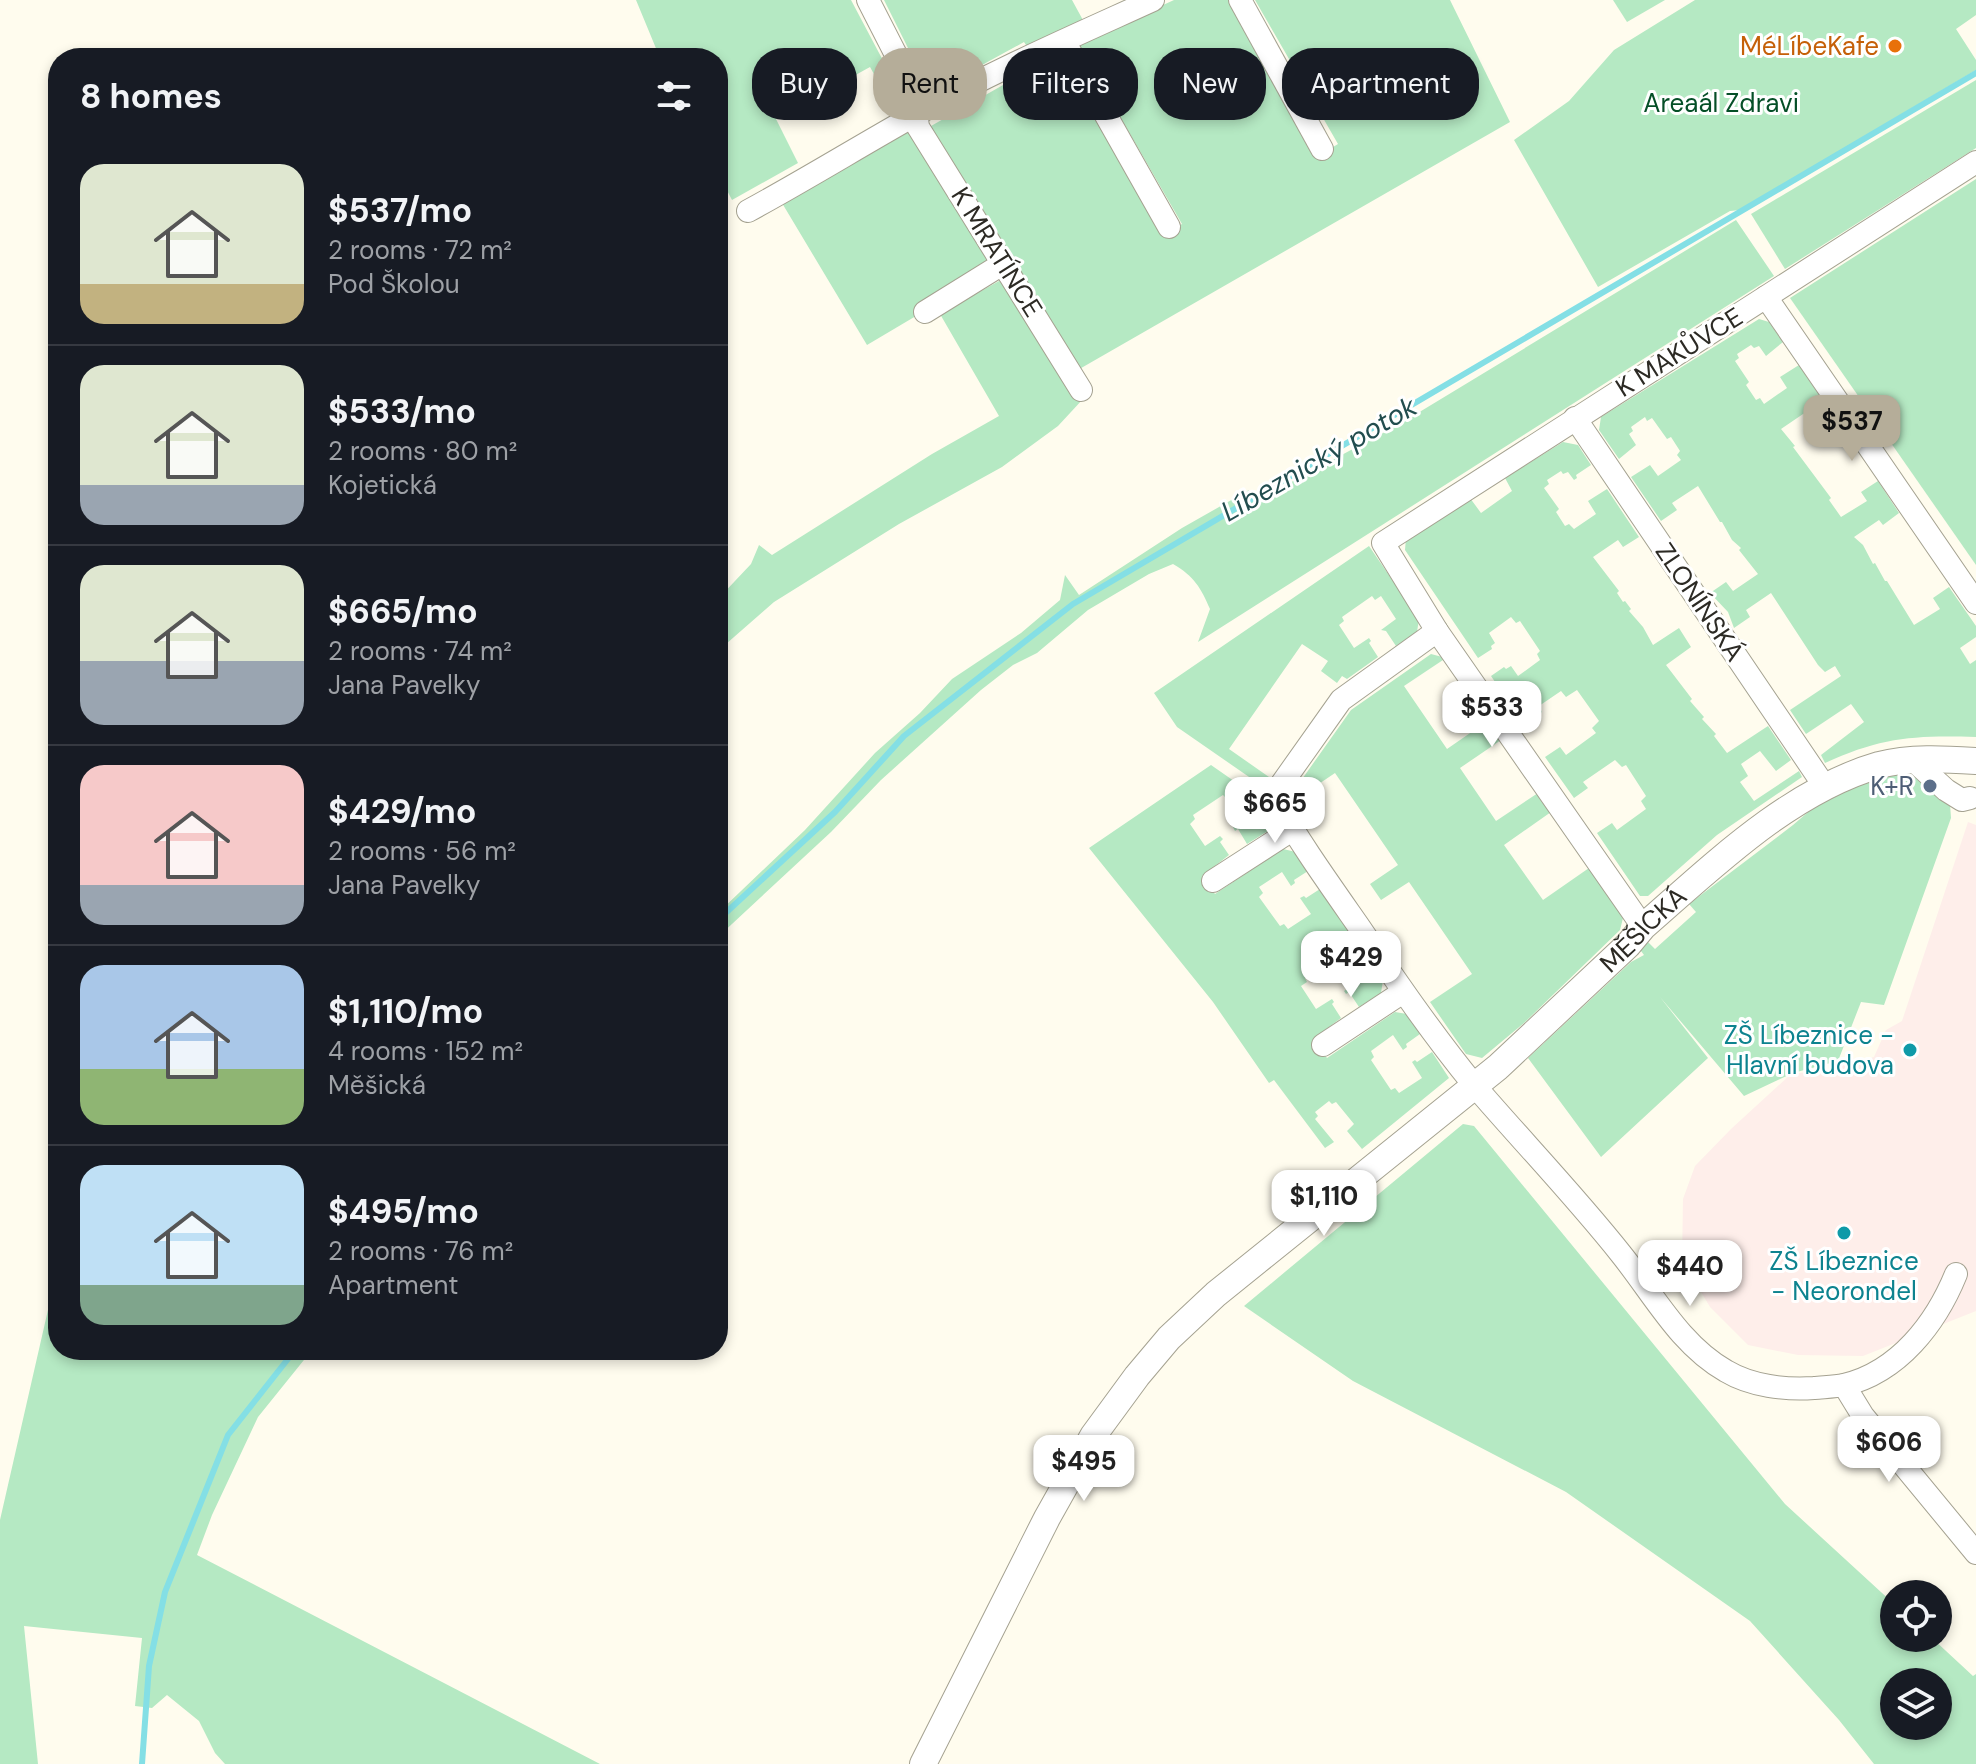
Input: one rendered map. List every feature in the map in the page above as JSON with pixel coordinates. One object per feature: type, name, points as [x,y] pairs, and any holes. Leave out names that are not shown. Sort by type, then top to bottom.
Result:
[{"type":"street","name":"K MRATÍNCE","points":[[868,0],[893,48]]},
{"type":"street","points":[[987,79],[1153,0]]},
{"type":"street","points":[[1240,0],[1322,149]]},
{"type":"street","points":[[1064,41],[1169,227]]},
{"type":"street","points":[[748,211],[907,120]]},
{"type":"street","name":"K MRATÍNCE","points":[[918,120],[918,127],[1081,390]]},
{"type":"street","name":"K MAKŮVCE","points":[[1437,631],[1383,543],[1976,162]]},
{"type":"street","points":[[925,312],[1004,263]]},
{"type":"street","points":[[1766,297],[1974,597]]},
{"type":"street","name":"ZLONÍNSKÁ","points":[[1575,418],[1825,787]]},
{"type":"street","points":[[1643,927],[1437,631],[1341,700],[1273,796],[1292,830],[1403,992],[1475,1085],[1622,1255],[1693,1347],[1726,1372],[1764,1386],[1797,1389],[1844,1385],[1867,1376],[1897,1358],[1929,1326],[1945,1301],[1956,1274]]},
{"type":"street","points":[[1912,759],[1946,790],[1962,800],[1973,800],[1972,761]]},
{"type":"street","name":"MĚŠICKÁ","points":[[923,1764],[1047,1518],[1093,1436],[1169,1338],[1216,1294],[1475,1085],[1628,945],[1643,927],[1760,828],[1825,787],[1880,765],[1912,759],[1972,761]]},
{"type":"street","points":[[1213,881],[1292,830]]},
{"type":"street","points":[[1323,1045],[1403,992]]},
{"type":"street","points":[[1844,1385],[1863,1416],[1976,1553]]},
{"type":"shaded area","points":[[1968,822],[1976,825],[1976,1311],[1863,1356],[1798,1355],[1748,1345],[1710,1307],[1682,1260],[1683,1199],[1695,1166],[1791,1074],[1826,1070],[1874,1057],[1886,1030],[1902,1021]]},
{"type":"green space","points":[[636,0],[851,0],[876,48],[873,48],[873,72],[870,67],[857,74],[857,48],[752,48],[752,120],[776,120],[798,163],[732,200],[728,192],[728,48],[656,48]]},
{"type":"green space","points":[[884,0],[1072,0],[1084,22],[1028,48],[1024,42],[1013,48],[1003,48],[1003,54],[987,62],[987,48],[908,48]]},
{"type":"green space","points":[[1174,0],[1231,0],[1259,48],[1154,48],[1154,120],[1266,120],[1266,61],[1282,89],[1282,120],[1300,120],[1320,155],[1338,144],[1324,120],[1479,120],[1479,59],[1510,122],[1076,371],[931,126],[942,120],[987,120],[987,94],[1003,85],[1003,120],[1098,120],[1165,234],[1182,224],[1122,120],[1138,120],[1138,48],[1080,48],[1078,44]]},
{"type":"green space","points":[[1255,0],[1450,0],[1474,48],[1283,48]]},
{"type":"green space","points":[[1613,0],[1665,0],[1627,22]]},
{"type":"green space","name":"Areaál Zdravi","points":[[1695,0],[1976,0],[1976,15],[1956,29],[1976,60],[1976,70],[1740,210],[1730,211],[1598,287],[1514,140],[1569,101],[1614,50]]},
{"type":"green space","points":[[1976,80],[1976,148],[1785,269],[1751,214]]},
{"type":"green space","points":[[911,130],[988,261],[917,304],[921,313],[867,345],[782,203]]},
{"type":"green space","points":[[1976,179],[1976,565],[1790,298]]},
{"type":"green space","points":[[1736,220],[1774,276],[1198,642],[1210,609],[1196,583],[1173,564],[1149,574],[1088,610],[1037,653],[1013,665],[981,690],[881,780],[831,832],[728,928],[728,903],[805,830],[875,753],[952,679],[1021,633],[1060,600],[1065,575],[1079,595],[1182,528],[1249,490],[1254,502],[1403,422]]},
{"type":"green space","points":[[1008,276],[1083,399],[1058,426],[1002,467],[899,524],[774,602],[728,642],[728,588],[751,564],[759,545],[772,555],[932,454],[999,416],[940,314]]},
{"type":"green space","points":[[1759,319],[1769,322],[1783,342],[1766,356],[1759,346],[1754,348],[1751,345],[1737,354],[1739,358],[1735,361],[1749,382],[1746,385],[1756,400],[1760,398],[1764,404],[1787,388],[1780,377],[1799,365],[1829,410],[1812,421],[1806,412],[1781,429],[1831,498],[1829,500],[1841,517],[1867,501],[1861,492],[1878,481],[1899,513],[1883,525],[1879,520],[1854,537],[1863,545],[1914,625],[1940,609],[1933,598],[1949,587],[1976,626],[1976,637],[1960,648],[1970,664],[1976,660],[1976,737],[1899,740],[1864,748],[1825,763],[1821,755],[1864,722],[1851,704],[1806,734],[1790,710],[1841,676],[1835,666],[1825,672],[1818,665],[1771,593],[1746,610],[1750,617],[1734,628],[1728,612],[1710,593],[1726,582],[1733,591],[1758,574],[1698,486],[1672,503],[1677,510],[1661,521],[1631,477],[1650,465],[1658,476],[1681,460],[1677,455],[1680,451],[1671,437],[1667,439],[1652,418],[1647,421],[1645,417],[1631,427],[1633,431],[1629,434],[1636,445],[1619,459],[1599,430],[1601,417]]},
{"type":"green space","points":[[1563,442],[1578,445],[1591,465],[1576,475],[1574,480],[1568,472],[1563,474],[1561,471],[1547,480],[1549,484],[1544,488],[1559,509],[1556,512],[1565,526],[1569,524],[1574,529],[1596,514],[1588,501],[1607,489],[1639,537],[1623,547],[1618,540],[1593,557],[1653,645],[1679,628],[1691,647],[1666,665],[1704,717],[1702,719],[1716,734],[1714,736],[1727,753],[1768,726],[1791,760],[1776,771],[1760,751],[1741,764],[1748,776],[1740,782],[1754,801],[1799,771],[1802,777],[1717,835],[1648,896],[1640,896],[1597,833],[1612,823],[1617,830],[1646,809],[1641,801],[1646,796],[1626,765],[1622,767],[1615,760],[1583,782],[1588,788],[1574,798],[1545,757],[1560,747],[1566,755],[1596,733],[1592,728],[1599,721],[1577,690],[1566,697],[1561,691],[1539,706],[1542,712],[1524,725],[1491,676],[1511,666],[1518,676],[1540,660],[1537,654],[1540,651],[1520,621],[1516,623],[1511,617],[1489,633],[1495,643],[1492,649],[1478,658],[1405,550],[1406,538],[1470,498],[1481,513],[1512,491],[1505,478]]},
{"type":"green space","points":[[1369,546],[1419,619],[1417,632],[1396,646],[1386,631],[1381,630],[1396,619],[1381,596],[1375,600],[1372,596],[1342,617],[1344,621],[1339,625],[1354,648],[1369,638],[1378,657],[1347,679],[1342,676],[1337,683],[1321,671],[1328,661],[1302,644],[1229,749],[1269,777],[1265,784],[1252,779],[1177,727],[1154,693]]},
{"type":"green space","points":[[1431,654],[1446,658],[1404,686],[1447,749],[1489,720],[1501,740],[1460,768],[1496,821],[1538,793],[1551,812],[1504,845],[1543,900],[1589,868],[1623,918],[1620,930],[1524,1023],[1482,1058],[1466,1054],[1430,1002],[1472,974],[1409,882],[1381,900],[1370,884],[1398,865],[1335,773],[1295,800],[1295,791],[1300,782],[1351,710]]},
{"type":"green space","points":[[1211,765],[1267,804],[1271,829],[1247,844],[1238,829],[1235,831],[1233,827],[1248,817],[1232,794],[1226,798],[1223,795],[1193,815],[1195,819],[1190,824],[1205,846],[1220,836],[1223,839],[1220,842],[1229,855],[1202,876],[1215,894],[1283,849],[1296,852],[1308,871],[1294,880],[1291,886],[1282,872],[1259,887],[1263,893],[1259,897],[1280,926],[1284,924],[1288,929],[1311,914],[1300,898],[1306,898],[1320,889],[1383,980],[1381,993],[1359,1007],[1349,992],[1346,994],[1344,991],[1359,980],[1343,957],[1337,961],[1335,957],[1305,978],[1307,982],[1301,986],[1316,1009],[1332,999],[1341,1018],[1313,1039],[1327,1058],[1395,1012],[1407,1014],[1420,1034],[1403,1050],[1393,1035],[1371,1051],[1374,1057],[1371,1060],[1391,1090],[1395,1088],[1399,1093],[1422,1078],[1412,1062],[1432,1052],[1449,1078],[1362,1149],[1347,1131],[1354,1124],[1336,1102],[1332,1104],[1329,1101],[1315,1112],[1318,1116],[1315,1119],[1334,1142],[1325,1148],[1274,1080],[1269,1083],[1213,1002],[1089,848]]},
{"type":"green space","points":[[1903,769],[1918,773],[1915,778],[1950,804],[1951,818],[1884,1005],[1861,1002],[1838,1061],[1793,1073],[1744,1096],[1660,997],[1708,1058],[1601,1157],[1528,1058],[1631,962],[1644,955],[1638,947],[1645,939],[1655,949],[1696,912],[1689,904],[1828,795]]},
{"type":"green space","points":[[1463,1124],[1474,1126],[1785,1504],[1880,1591],[1880,1652],[1947,1652],[1973,1676],[1976,1674],[1976,1764],[1874,1764],[1750,1621],[1566,1492],[1353,1381],[1244,1306]]},
{"type":"green space","points":[[48,1310],[48,1360],[304,1360],[258,1417],[212,1515],[197,1555],[600,1764],[225,1764],[215,1753],[199,1721],[167,1695],[152,1708],[135,1706],[142,1638],[24,1626],[38,1764],[0,1764],[0,1520]]},
{"type":"waterway","name":"Líbeznický potok","points":[[728,911],[835,812],[904,736],[1073,604],[1976,73]]},
{"type":"waterway","name":"Líbeznický potok","points":[[142,1764],[149,1666],[165,1592],[228,1435],[287,1360]]},
{"type":"place","name":"MéLíbeKafe","points":[[1895,46]]},
{"type":"place","name":"K+R","points":[[1930,786]]},
{"type":"place","name":"ZŠ Líbeznice - Hlavní budova","points":[[1910,1050]]},
{"type":"place","name":"ZŠ Líbeznice - Neorondel","points":[[1844,1233]]}]
